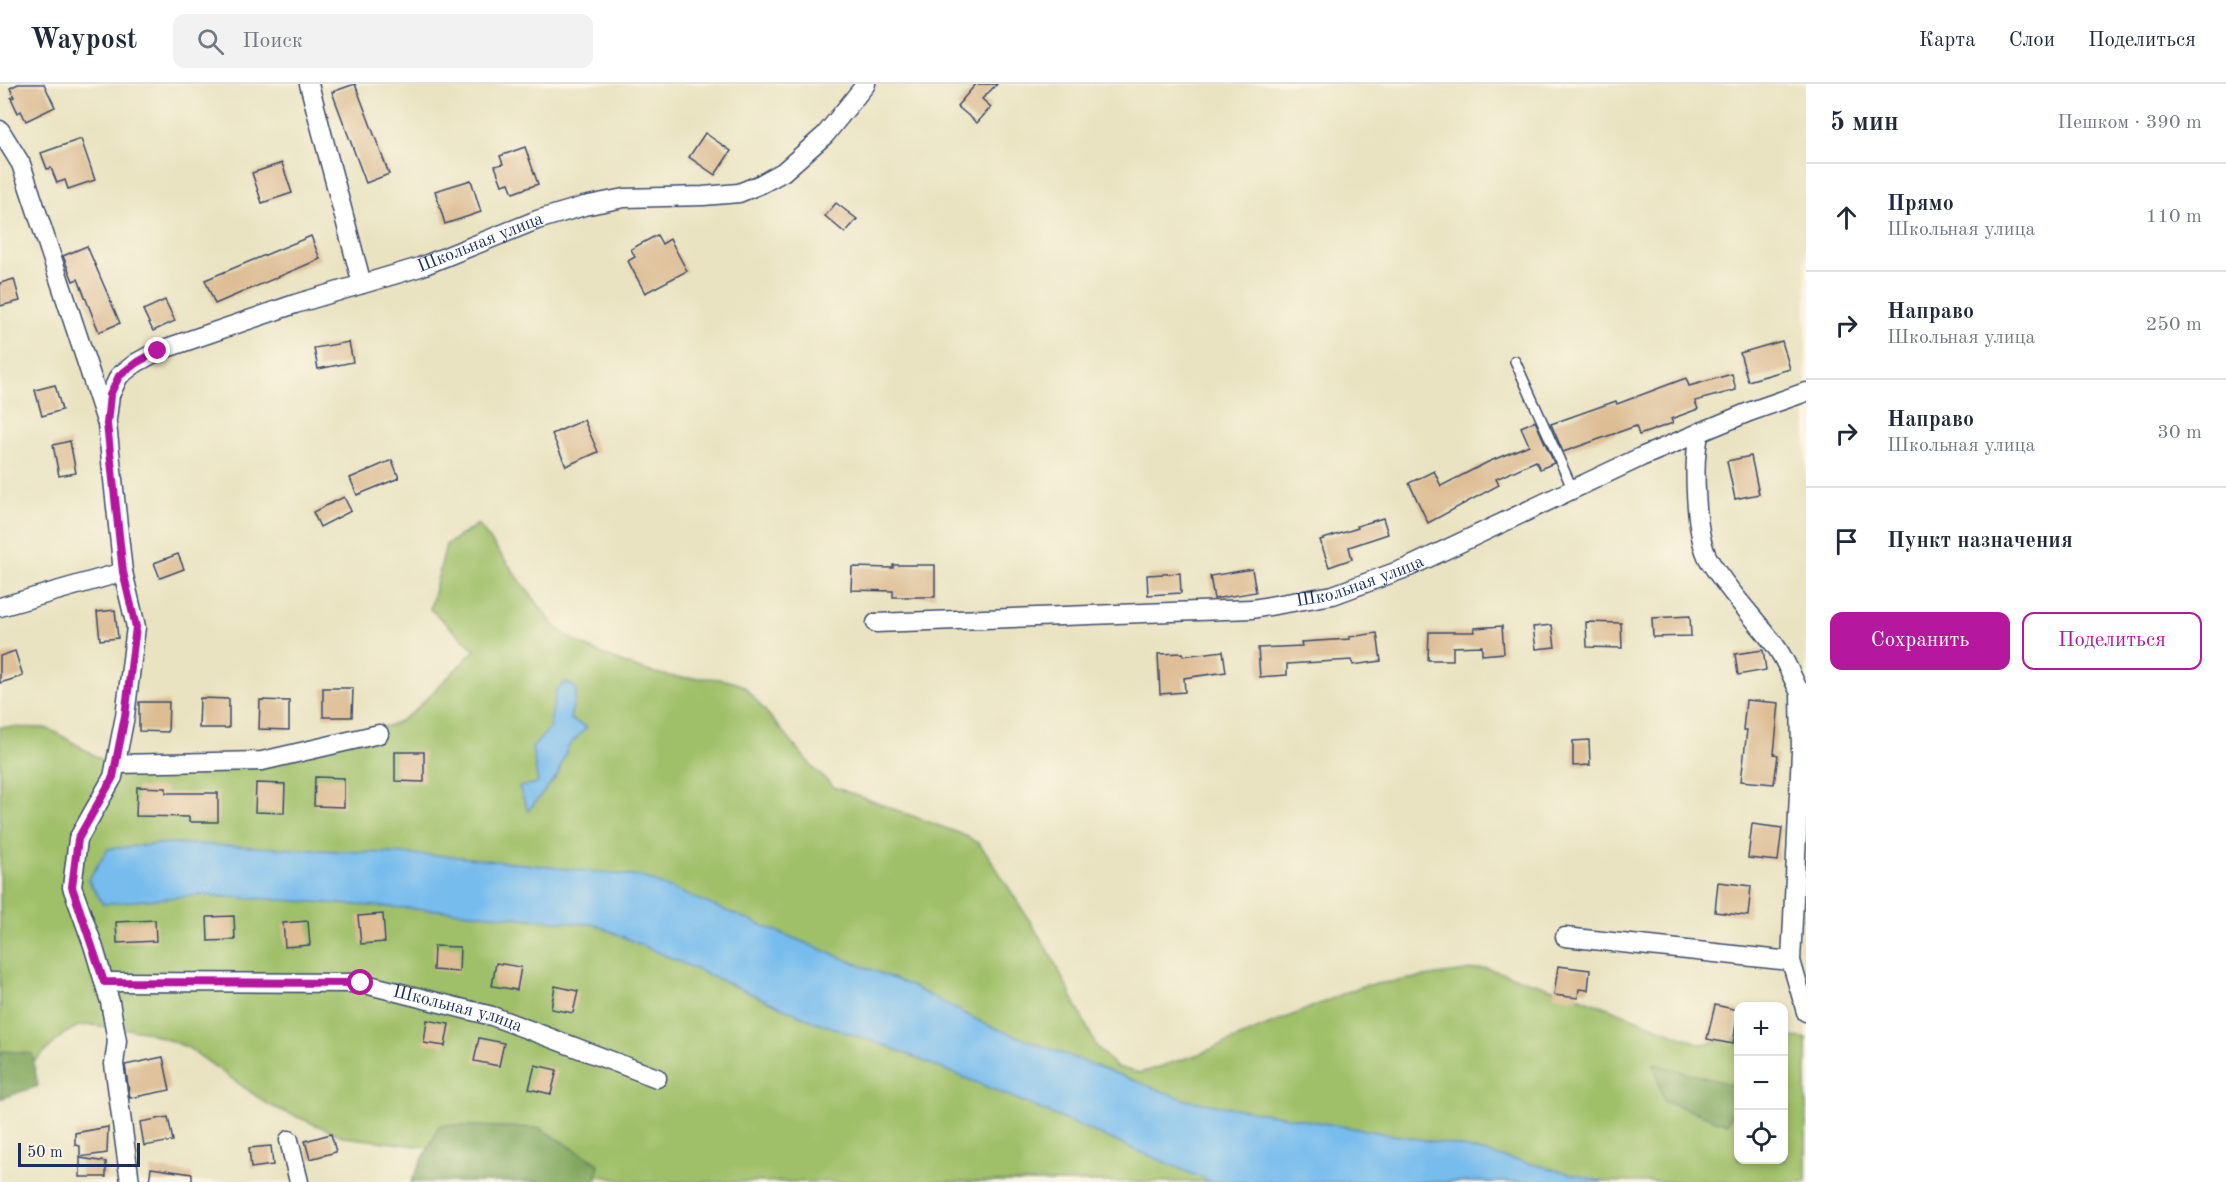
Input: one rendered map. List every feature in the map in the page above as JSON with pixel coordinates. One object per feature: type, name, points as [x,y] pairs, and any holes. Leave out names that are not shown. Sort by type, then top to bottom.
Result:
[{"type":"street","points":[[309,84],[362,284]]},
{"type":"street","name":"Школьная улица","points":[[130,1182],[114,1064],[117,1041],[104,982],[72,887],[78,839],[113,777],[125,716],[136,627],[123,572],[107,424],[110,395],[119,376],[158,351],[295,304],[420,267],[537,220],[584,206],[624,198],[703,196],[739,192],[761,184],[783,172],[825,135],[866,84]]},
{"type":"street","name":"Школьная улица","points":[[0,130],[21,164],[107,424]]},
{"type":"street","name":"Школьная улица","points":[[876,623],[1252,609],[1333,595],[1409,567],[1641,457],[1806,392]]},
{"type":"street","points":[[1700,432],[1696,446],[1695,466],[1698,519],[1707,558],[1776,646],[1803,693],[1791,961],[1806,1012]]},
{"type":"street","points":[[0,608],[123,572]]},
{"type":"street","points":[[116,764],[262,761],[379,734]]},
{"type":"street","points":[[1565,937],[1791,961]]},
{"type":"street","name":"Школьная улица","points":[[104,982],[361,983],[492,1016],[657,1078]]},
{"type":"street","points":[[289,1140],[299,1182]]},
{"type":"lane","points":[[1515,361],[1573,490]]},
{"type":"green space","points":[[478,524],[552,623],[576,641],[623,663],[655,673],[726,680],[745,687],[815,770],[834,787],[964,835],[978,843],[1050,953],[1097,1047],[1116,1067],[1140,1073],[1199,1054],[1362,986],[1486,968],[1580,997],[1701,1044],[1734,1039],[1734,1164],[1788,1164],[1788,1037],[1806,1038],[1806,1182],[632,1182],[475,1153],[345,1137],[269,1105],[187,1047],[144,1031],[92,1025],[78,1026],[64,1034],[36,1060],[0,1082],[0,727],[45,728],[122,772],[301,747],[395,724],[412,713],[475,650],[430,609],[446,545]]},
{"type":"green space","points":[[4,1051],[32,1054],[38,1086],[0,1099],[0,1054]]},
{"type":"green space","points":[[1654,1064],[1734,1085],[1734,1109],[1727,1124],[1664,1101]]},
{"type":"green space","points":[[440,1125],[539,1128],[599,1164],[596,1182],[411,1182]]},
{"type":"water","points":[[566,682],[577,689],[570,719],[587,727],[568,747],[557,776],[528,811],[519,787],[538,783],[532,748],[549,729],[556,690]]},
{"type":"water","points":[[169,843],[449,856],[643,877],[909,985],[987,1025],[1186,1100],[1454,1145],[1605,1182],[1211,1182],[889,1047],[813,1021],[596,925],[450,911],[200,895],[103,904],[88,880],[108,849]]},
{"type":"building","points":[[18,84],[44,84],[55,107],[26,121],[21,111],[18,113],[11,98],[14,97],[10,88]]},
{"type":"building","points":[[355,84],[389,174],[366,183],[332,92]]},
{"type":"building","points":[[976,84],[997,84],[982,99],[991,107],[977,123],[957,106]]},
{"type":"building","points":[[705,133],[731,151],[715,175],[689,157]]},
{"type":"building","points":[[81,139],[95,180],[68,189],[65,180],[57,183],[51,168],[47,169],[41,153]]},
{"type":"building","points":[[525,147],[538,184],[513,193],[509,183],[502,185],[495,166],[503,164],[500,156]]},
{"type":"building","points":[[282,163],[292,193],[262,203],[252,173]]},
{"type":"building","points":[[471,180],[481,212],[445,224],[435,191]]},
{"type":"building","points":[[836,203],[857,219],[845,233],[825,216]]},
{"type":"building","points":[[657,235],[662,244],[670,239],[687,271],[645,293],[628,261],[635,257],[631,249]]},
{"type":"building","points":[[311,236],[320,259],[215,304],[205,280]]},
{"type":"building","points":[[87,246],[120,323],[99,332],[78,279],[73,281],[63,256]]},
{"type":"building","points":[[14,279],[20,301],[0,306],[0,283]]},
{"type":"building","points":[[165,300],[175,321],[153,331],[143,310]]},
{"type":"building","points":[[1782,341],[1790,369],[1748,381],[1740,353]]},
{"type":"building","points":[[349,342],[353,362],[318,369],[314,348]]},
{"type":"building","points":[[1732,374],[1736,390],[1695,401],[1698,409],[1671,419],[1673,423],[1639,435],[1636,426],[1563,452],[1551,424],[1616,401],[1617,404],[1686,378],[1689,386]]},
{"type":"building","points":[[55,385],[62,410],[42,416],[35,390]]},
{"type":"building","points":[[584,420],[598,452],[566,466],[552,434]]},
{"type":"building","points":[[1535,421],[1554,463],[1540,469],[1536,461],[1496,479],[1499,485],[1428,523],[1409,483],[1434,471],[1441,486],[1488,462],[1529,445],[1521,427]]},
{"type":"building","points":[[70,441],[76,473],[59,476],[53,445]]},
{"type":"building","points":[[1751,456],[1759,494],[1735,499],[1727,461]]},
{"type":"building","points":[[392,460],[399,478],[357,495],[350,478]]},
{"type":"building","points":[[344,497],[351,511],[320,527],[313,512]]},
{"type":"building","points":[[1383,518],[1388,534],[1349,547],[1352,559],[1329,567],[1320,540]]},
{"type":"building","points":[[178,554],[184,569],[160,578],[154,563]]},
{"type":"building","points":[[893,565],[935,565],[935,597],[893,597],[893,591],[851,590],[852,567],[893,568]]},
{"type":"building","points":[[1252,569],[1256,592],[1214,599],[1210,576]]},
{"type":"building","points":[[1180,573],[1181,593],[1148,595],[1147,575]]},
{"type":"building","points":[[115,610],[118,638],[100,640],[97,612]]},
{"type":"building","points":[[1690,616],[1691,636],[1653,637],[1652,618]]},
{"type":"building","points":[[1586,622],[1621,623],[1622,648],[1587,647]]},
{"type":"building","points":[[1552,625],[1555,647],[1536,649],[1533,627]]},
{"type":"building","points":[[1502,626],[1504,653],[1482,655],[1482,646],[1453,647],[1453,660],[1428,660],[1429,632],[1475,632],[1474,628]]},
{"type":"building","points":[[1377,633],[1381,661],[1353,665],[1352,660],[1287,664],[1287,675],[1260,677],[1258,648],[1302,646],[1301,642],[1350,639],[1349,637]]},
{"type":"building","points":[[1763,650],[1766,670],[1738,675],[1735,654]]},
{"type":"building","points":[[15,651],[23,676],[0,683],[0,656]]},
{"type":"building","points":[[1223,651],[1226,672],[1184,678],[1185,692],[1160,694],[1158,654],[1183,653],[1183,656]]},
{"type":"building","points":[[323,688],[353,688],[352,717],[323,717]]},
{"type":"building","points":[[200,698],[229,699],[229,728],[199,728]]},
{"type":"building","points":[[260,700],[289,701],[289,730],[259,729]]},
{"type":"building","points":[[1746,700],[1779,703],[1774,754],[1778,755],[1774,784],[1741,781],[1747,730],[1743,730]]},
{"type":"building","points":[[139,702],[169,702],[168,732],[139,731]]},
{"type":"building","points":[[1589,740],[1590,765],[1573,766],[1573,741]]},
{"type":"building","points":[[395,752],[424,752],[424,782],[395,781]]},
{"type":"building","points":[[315,777],[344,778],[344,807],[314,806]]},
{"type":"building","points":[[256,783],[285,784],[284,813],[255,812]]},
{"type":"building","points":[[137,787],[166,788],[166,793],[218,793],[218,822],[189,822],[189,817],[136,816]]},
{"type":"building","points":[[1752,824],[1782,828],[1778,861],[1748,858]]},
{"type":"building","points":[[1718,882],[1751,886],[1748,916],[1715,912]]},
{"type":"building","points":[[383,914],[385,942],[361,944],[358,916]]},
{"type":"building","points":[[234,916],[235,940],[208,941],[207,917]]},
{"type":"building","points":[[155,920],[156,941],[117,943],[116,922]]},
{"type":"building","points":[[308,921],[310,945],[285,947],[283,923]]},
{"type":"building","points":[[434,946],[460,947],[459,972],[433,970]]},
{"type":"building","points":[[496,963],[521,967],[517,990],[492,986]]},
{"type":"building","points":[[1558,966],[1590,970],[1588,990],[1579,989],[1578,998],[1554,995]]},
{"type":"building","points":[[555,986],[578,991],[573,1013],[551,1009]]},
{"type":"building","points":[[1715,1005],[1734,1009],[1733,1044],[1707,1039]]},
{"type":"building","points":[[427,1020],[449,1024],[445,1046],[424,1043]]},
{"type":"building","points":[[479,1038],[504,1043],[499,1066],[474,1061]]},
{"type":"building","points":[[163,1057],[170,1090],[130,1098],[125,1065]]},
{"type":"building","points":[[535,1065],[557,1070],[551,1094],[529,1089]]},
{"type":"building","points":[[168,1117],[173,1141],[144,1146],[140,1122]]},
{"type":"building","points":[[108,1127],[107,1153],[80,1157],[80,1146],[75,1145],[75,1133]]},
{"type":"building","points":[[331,1134],[336,1152],[310,1159],[305,1141]]},
{"type":"building","points":[[271,1146],[273,1165],[251,1168],[249,1148]]},
{"type":"building","points":[[80,1158],[106,1162],[106,1177],[80,1177]]},
{"type":"building","points":[[151,1168],[192,1174],[192,1182],[149,1182]]},
{"type":"route","points":[[158,351],[119,376],[110,395],[107,424],[111,476],[123,572],[136,627],[125,716],[113,777],[78,839],[72,887],[104,982],[361,983]]}]
